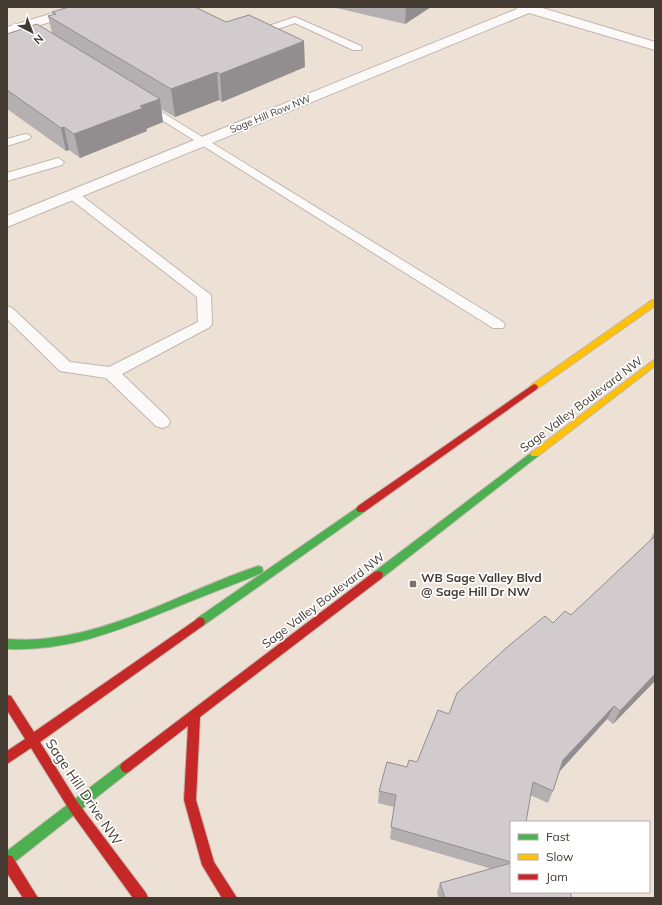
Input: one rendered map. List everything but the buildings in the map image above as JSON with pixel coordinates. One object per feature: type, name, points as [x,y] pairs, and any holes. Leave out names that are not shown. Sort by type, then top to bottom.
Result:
[{"type":"street","points":[[7,31],[86,7]]},
{"type":"street","points":[[528,8],[655,46]]},
{"type":"street","name":"Sage Hill Row NW","points":[[7,222],[528,8]]},
{"type":"street","points":[[7,758],[655,302]]},
{"type":"street","name":"Sage Valley Boulevard NW","points":[[7,860],[195,713],[655,362]]},
{"type":"street","points":[[7,644],[40,645],[84,637],[228,583],[300,552]]},
{"type":"street","name":"Sage Hill Drive NW","points":[[7,700],[74,807],[141,898]]},
{"type":"street","points":[[195,713],[190,800],[208,865],[230,898]]},
{"type":"street","points":[[7,860],[31,898]]},
{"type":"lane","points":[[248,37],[295,20],[357,48]]},
{"type":"lane","points":[[21,27],[34,35]]},
{"type":"lane","points":[[132,96],[498,325]]},
{"type":"lane","points":[[7,143],[25,137]]},
{"type":"lane","points":[[7,177],[58,162]]},
{"type":"lane","points":[[7,311],[65,367],[111,373],[205,324],[204,295],[73,195]]},
{"type":"lane","points":[[111,373],[162,422]]},
{"type":"traffic: fast","points":[[378,575],[535,454]]},
{"type":"traffic: fast","points":[[200,622],[361,509]]},
{"type":"traffic: fast","points":[[7,644],[28,645],[49,643],[90,634],[130,621],[258,570]]},
{"type":"traffic: fast","points":[[7,859],[126,767]]},
{"type":"traffic: slow","points":[[534,387],[655,302]]},
{"type":"traffic: slow","points":[[535,454],[655,362]]},
{"type":"traffic: jam","points":[[361,509],[534,387]]},
{"type":"traffic: jam","points":[[126,767],[378,575]]},
{"type":"traffic: jam","points":[[7,758],[200,622]]},
{"type":"traffic: jam","points":[[7,700],[74,807],[141,898]]},
{"type":"traffic: jam","points":[[195,713],[190,800],[208,865],[230,898]]},
{"type":"traffic: jam","points":[[7,861],[31,898]]},
{"type":"place","name":"WB Sage Valley Blvd @ Sage Hill Dr NW","points":[[413,584]]}]
